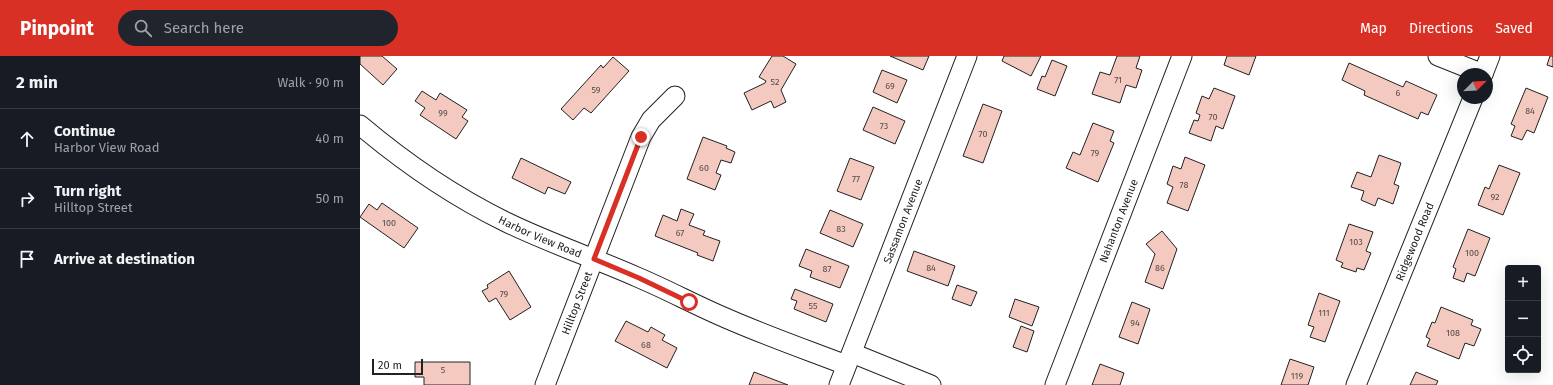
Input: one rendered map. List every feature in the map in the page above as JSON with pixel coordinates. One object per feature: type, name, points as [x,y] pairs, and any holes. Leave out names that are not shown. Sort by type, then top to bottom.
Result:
[{"type":"street","name":"Sassamon Avenue","points":[[839,385],[967,56]]},
{"type":"street","name":"Nahanton Avenue","points":[[1055,385],[1182,56]]},
{"type":"street","points":[[1438,56],[1468,68]]},
{"type":"street","points":[[1485,68],[1490,56]]},
{"type":"street","name":"Hilltop Street","points":[[545,385],[645,129],[657,112],[675,96]]},
{"type":"street","name":"Ridgewood Road","points":[[1356,385],[1471,104]]},
{"type":"street","name":"Harbor View Road","points":[[360,125],[421,172],[472,204],[523,230],[639,278],[747,327],[931,385]]},
{"type":"building","points":[[360,56],[382,56],[397,69],[383,85],[360,64]]},
{"type":"building","points":[[772,56],[783,56],[796,64],[781,90],[786,102],[774,108],[771,101],[752,110],[744,93],[765,83],[766,81],[759,77]]},
{"type":"building","points":[[890,56],[929,56],[923,70]]},
{"type":"building","points":[[1004,56],[1041,56],[1031,76],[1002,61]]},
{"type":"building","points":[[1117,56],[1140,56],[1136,68],[1142,70],[1136,88],[1126,85],[1120,103],[1092,94],[1100,72],[1110,75]]},
{"type":"building","points":[[1227,56],[1256,56],[1249,75],[1224,65]]},
{"type":"building","points":[[1550,56],[1553,56],[1553,67],[1547,65]]},
{"type":"building","points":[[613,57],[629,71],[591,113],[584,108],[573,120],[561,109],[601,65],[603,68]]},
{"type":"building","points":[[1052,60],[1067,66],[1055,96],[1037,89],[1042,76],[1045,77]]},
{"type":"building","points":[[1349,63],[1403,87],[1406,81],[1437,95],[1428,115],[1421,112],[1418,119],[1364,95],[1365,91],[1342,80]]},
{"type":"building","points":[[882,70],[907,80],[897,103],[873,92]]},
{"type":"building","points":[[1214,88],[1235,96],[1223,129],[1216,126],[1211,141],[1189,133],[1194,120],[1198,121],[1200,115],[1196,113],[1202,96],[1209,99]]},
{"type":"building","points":[[1526,88],[1548,97],[1534,133],[1527,130],[1522,140],[1511,136],[1515,126],[1511,124]]},
{"type":"building","points":[[422,91],[436,100],[440,93],[467,110],[462,117],[468,121],[456,139],[420,115],[425,108],[415,101]]},
{"type":"building","points":[[983,104],[1002,111],[983,163],[963,156]]},
{"type":"building","points":[[873,107],[905,121],[895,144],[863,130]]},
{"type":"building","points":[[1093,123],[1114,131],[1110,141],[1114,143],[1098,182],[1066,168],[1073,152],[1080,155]]},
{"type":"building","points":[[703,137],[727,146],[726,148],[735,152],[731,163],[721,160],[716,173],[721,175],[715,190],[687,179]]},
{"type":"building","points":[[1379,155],[1401,163],[1394,184],[1399,186],[1393,204],[1378,198],[1375,206],[1361,200],[1364,191],[1351,187],[1357,172],[1371,177]]},
{"type":"building","points":[[1185,157],[1205,165],[1188,211],[1167,203],[1173,187],[1167,184],[1173,166],[1181,169]]},
{"type":"building","points":[[521,158],[571,182],[565,194],[548,187],[545,194],[512,178]]},
{"type":"building","points":[[850,158],[874,167],[861,200],[837,191]]},
{"type":"building","points":[[1499,165],[1520,173],[1503,215],[1478,205],[1485,187],[1489,189]]},
{"type":"building","points":[[382,203],[418,228],[404,248],[360,217],[369,204],[377,210]]},
{"type":"building","points":[[681,209],[694,214],[689,225],[705,231],[703,235],[720,241],[713,261],[697,255],[698,253],[655,236],[663,215],[677,221]]},
{"type":"building","points":[[830,210],[863,224],[853,247],[820,233]]},
{"type":"building","points":[[1349,224],[1373,232],[1366,251],[1371,253],[1364,270],[1357,268],[1356,272],[1341,267],[1343,263],[1336,260]]},
{"type":"building","points":[[1468,229],[1490,238],[1475,276],[1467,273],[1464,282],[1453,278],[1456,269],[1453,267]]},
{"type":"building","points":[[1162,231],[1177,249],[1163,289],[1145,282],[1155,254],[1146,244]]},
{"type":"building","points":[[806,249],[849,266],[840,288],[810,277],[812,271],[799,266]]},
{"type":"building","points":[[914,251],[955,266],[948,286],[907,271]]},
{"type":"building","points":[[509,271],[531,307],[510,320],[496,298],[489,302],[482,291],[488,288],[487,285]]},
{"type":"building","points":[[957,285],[977,292],[971,306],[952,299]]},
{"type":"building","points":[[795,289],[833,304],[826,322],[794,309],[797,301],[791,299]]},
{"type":"building","points":[[1319,293],[1340,301],[1325,342],[1310,337],[1314,327],[1308,325]]},
{"type":"building","points":[[1015,299],[1039,307],[1032,326],[1009,317]]},
{"type":"building","points":[[1132,302],[1150,309],[1138,344],[1119,337]]},
{"type":"building","points":[[1441,307],[1473,320],[1471,325],[1481,329],[1474,346],[1465,343],[1459,359],[1427,346],[1430,339],[1426,337],[1432,322],[1435,323]]},
{"type":"building","points":[[626,321],[648,332],[651,327],[665,335],[662,340],[677,348],[667,368],[615,341]]},
{"type":"building","points":[[1021,326],[1034,331],[1027,352],[1013,347]]},
{"type":"building","points":[[1290,359],[1314,367],[1308,385],[1281,385]]},
{"type":"building","points":[[415,362],[470,362],[470,385],[424,385],[424,377],[415,377]]},
{"type":"building","points":[[1100,364],[1124,373],[1120,385],[1092,385]]},
{"type":"building","points":[[754,372],[788,385],[749,385]]},
{"type":"building","points":[[1416,372],[1438,381],[1436,385],[1410,385]]},
{"type":"route","points":[[641,137],[594,259],[639,278],[689,302]]}]
